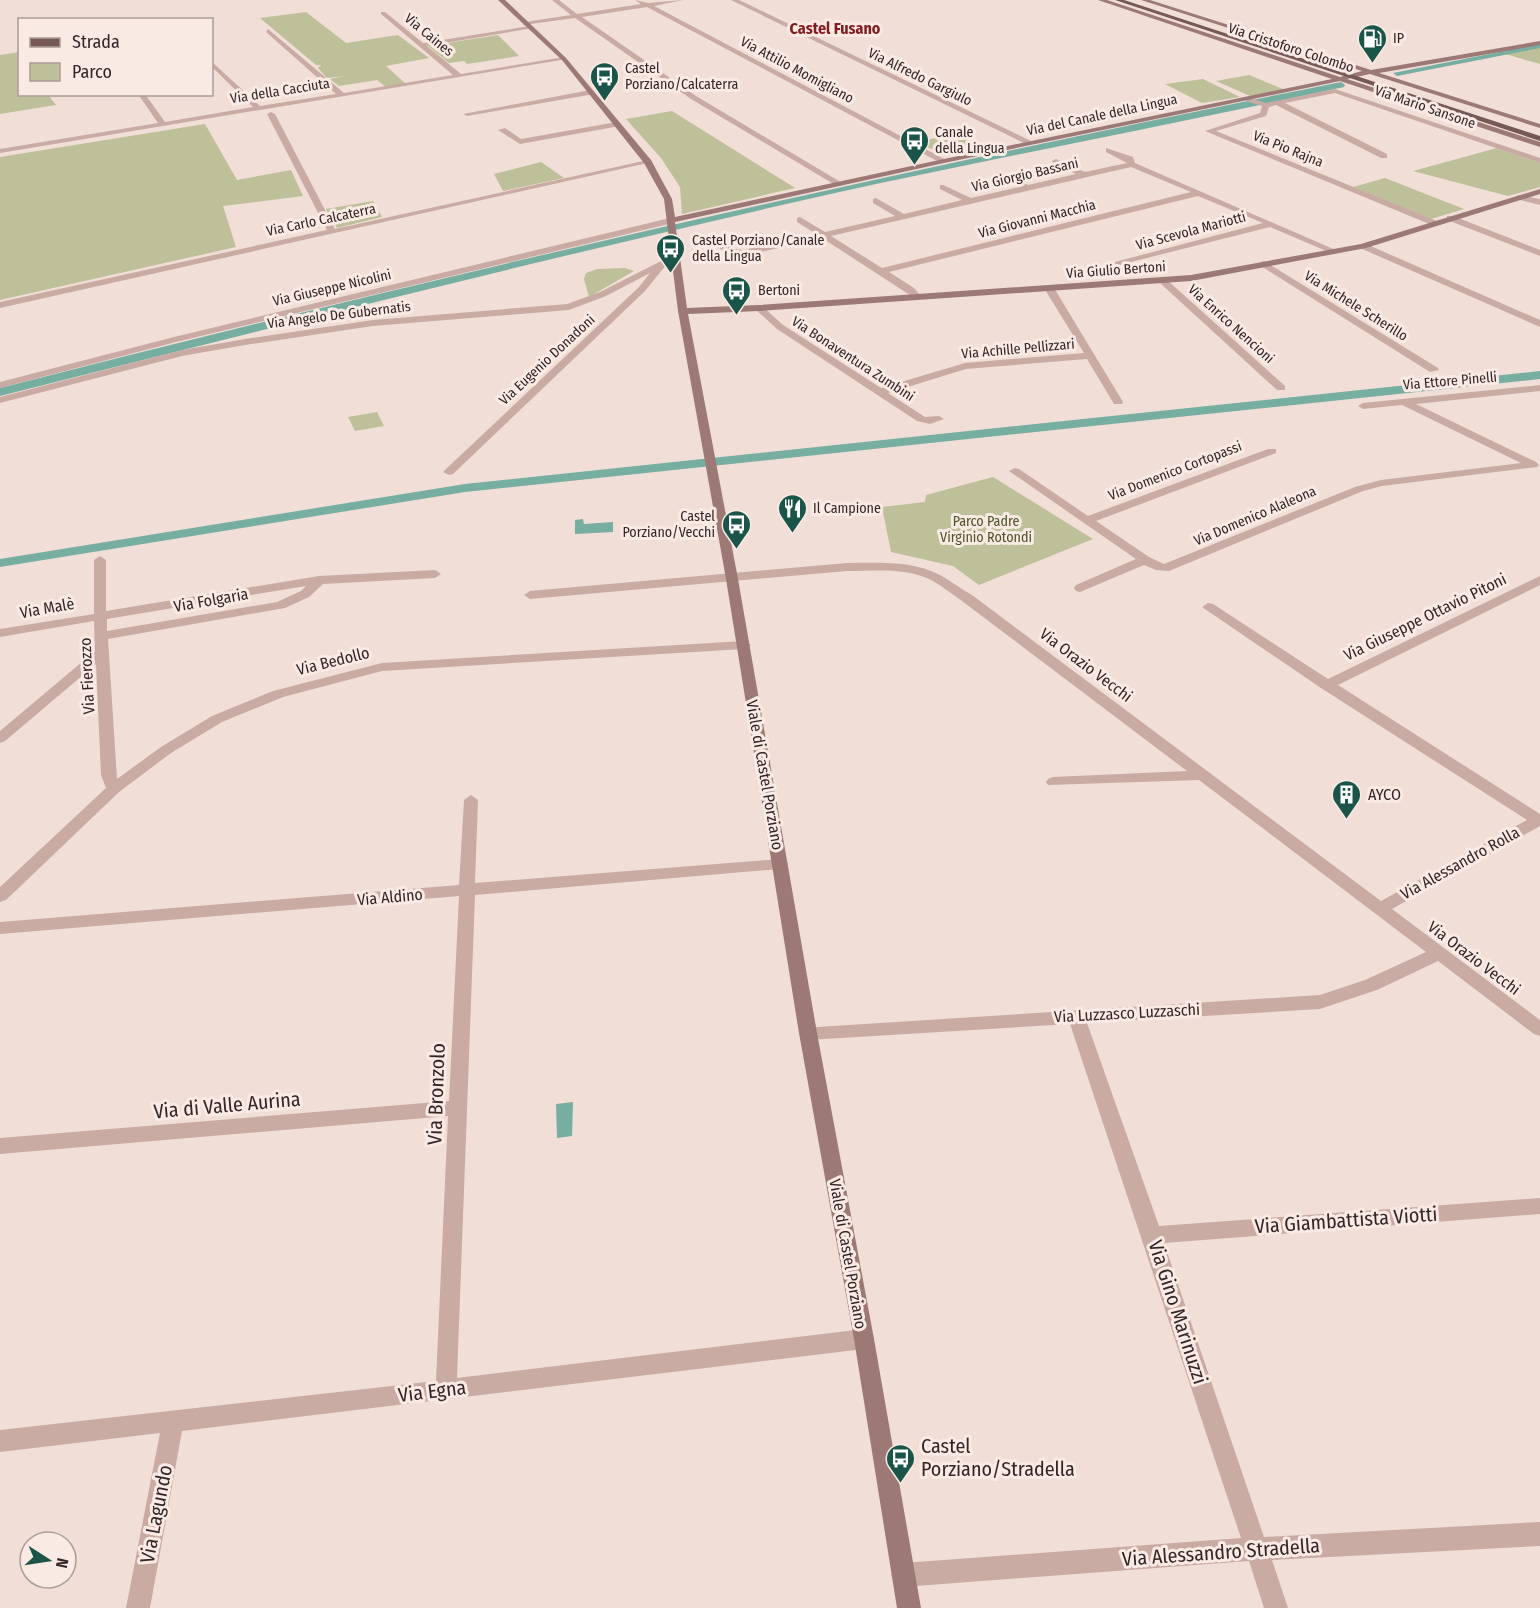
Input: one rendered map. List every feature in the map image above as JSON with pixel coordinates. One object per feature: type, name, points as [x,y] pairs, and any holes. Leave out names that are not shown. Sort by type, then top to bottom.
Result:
[{"type":"main road","name":"Via Cristoforo Colombo","points":[[1118,0],[1208,32],[1538,131]]},
{"type":"main road","name":"Via Cristoforo Colombo","points":[[1130,0],[1538,131]]},
{"type":"street","name":"Viale di Castel Porziano","points":[[501,0],[564,59],[648,162],[668,199],[683,311],[744,645],[808,1033],[864,1339],[909,1608]]},
{"type":"street","points":[[555,0],[675,86],[744,130],[840,184]]},
{"type":"street","name":"Via Attilio Momigliano","points":[[638,0],[944,161]]},
{"type":"street","points":[[422,45],[576,16],[680,0]]},
{"type":"street","name":"Via Alfredo Gargiulo","points":[[734,0],[1031,143]]},
{"type":"street","name":"Via Cristoforo Colombo","points":[[1101,0],[1208,32],[1540,145]]},
{"type":"street","name":"Via Cristoforo Colombo","points":[[1144,0],[1371,73],[1538,131]]},
{"type":"street","name":"Via Caines","points":[[383,13],[459,76]]},
{"type":"street","points":[[268,32],[342,95]]},
{"type":"street","name":"Via del Canale della Lingua","points":[[670,223],[944,161],[1251,99],[1350,76],[1540,43]]},
{"type":"street","name":"Via della Cacciuta","points":[[0,151],[564,59]]},
{"type":"street","points":[[213,65],[258,108]]},
{"type":"street","name":"Via Mario Sansone","points":[[1265,105],[1335,91],[1540,161]]},
{"type":"street","points":[[468,114],[591,92]]},
{"type":"street","points":[[142,96],[163,124]]},
{"type":"street","name":"Via Pio Rajna","points":[[1251,99],[1265,105],[1263,114],[1209,131],[1434,223]]},
{"type":"street","points":[[1278,103],[1384,156]]},
{"type":"street","points":[[270,114],[332,232]]},
{"type":"street","points":[[502,130],[520,142],[617,124]]},
{"type":"street","points":[[1109,150],[1130,159],[1132,164],[1334,251]]},
{"type":"street","points":[[1056,161],[1084,175]]},
{"type":"street","name":"Via Carlo Calcaterra","points":[[0,305],[648,162]]},
{"type":"street","name":"Via Giorgio Bassani","points":[[712,240],[730,252],[744,253],[1132,164]]},
{"type":"street","points":[[1000,174],[1028,188]]},
{"type":"street","points":[[943,187],[970,201]]},
{"type":"street","name":"Via Giulio Bertoni","points":[[683,311],[1163,281],[1363,246],[1540,191]]},
{"type":"street","name":"Via Giovanni Macchia","points":[[881,271],[1199,193]]},
{"type":"street","points":[[1519,197],[1540,202]]},
{"type":"street","points":[[876,201],[903,217]]},
{"type":"street","points":[[1450,218],[1540,253]]},
{"type":"street","points":[[800,220],[911,290],[916,296]]},
{"type":"street","name":"Via Giuseppe Nicolini","points":[[0,385],[174,340],[670,223]]},
{"type":"street","name":"Via Scevola Mariotti","points":[[1118,264],[1271,224]]},
{"type":"street","points":[[1363,246],[1540,324]]},
{"type":"street","name":"Via Angelo De Gubernatis","points":[[0,400],[182,353],[245,342],[373,323],[569,307],[603,294],[647,270],[662,266],[675,257]]},
{"type":"street","name":"Via Michele Scherillo","points":[[1264,264],[1434,370]]},
{"type":"street","name":"Via Eugenio Donadoni","points":[[448,472],[642,289],[662,266]]},
{"type":"street","name":"Via Enrico Nencioni","points":[[1163,281],[1281,388]]},
{"type":"street","points":[[1049,288],[1118,402]]},
{"type":"street","name":"Via Bonaventura Zumbini","points":[[759,308],[780,327],[922,420],[939,419]]},
{"type":"street","name":"Via Achille Pellizzari","points":[[880,392],[965,366],[1090,356]]},
{"type":"street","name":"Via Ettore Pinelli","points":[[1363,406],[1540,388]]},
{"type":"street","points":[[1401,401],[1536,467]]},
{"type":"street","name":"Via Domenico Cortopassi","points":[[1088,520],[1272,451]]},
{"type":"street","name":"Via Domenico Alaleona","points":[[1015,471],[1145,560],[1156,566],[1170,567],[1359,489],[1381,483],[1536,467]]},
{"type":"street","name":"Via Fierozzo","points":[[100,560],[100,616],[108,775],[114,789]]},
{"type":"street","points":[[1080,588],[1145,560]]},
{"type":"street","name":"Via Orazio Vecchi","points":[[530,595],[857,567],[908,569],[927,574],[967,598],[1540,1029]]},
{"type":"street","name":"Via Folgaria","points":[[100,616],[319,580],[435,574]]},
{"type":"street","name":"Via Folgaria","points":[[101,636],[280,605],[305,594],[319,580]]},
{"type":"street","name":"Via Giuseppe Ottavio Pitoni","points":[[1326,685],[1540,580]]},
{"type":"street","points":[[1208,607],[1326,685],[1539,819]]},
{"type":"street","name":"Via Malè","points":[[0,633],[100,616]]},
{"type":"street","name":"Via Bedollo","points":[[2,892],[114,789],[166,750],[217,719],[278,694],[332,678],[382,667],[744,645]]},
{"type":"street","points":[[0,738],[102,651]]},
{"type":"street","points":[[1053,782],[1203,776]]},
{"type":"street","name":"Via Bronzolo","points":[[446,1390],[471,801]]},
{"type":"street","name":"Via Alessandro Rolla","points":[[1381,908],[1539,819]]},
{"type":"street","name":"Via Aldino","points":[[0,928],[780,864]]},
{"type":"street","name":"Via Luzzasco Luzzaschi","points":[[808,1033],[1320,1002],[1371,986],[1438,954]]},
{"type":"street","name":"Via Gino Marinuzzi","points":[[1076,1016],[1152,1235],[1276,1608]]},
{"type":"street","name":"Via di Valle Aurina","points":[[0,1146],[458,1108]]},
{"type":"street","name":"Via Giambattista Viotti","points":[[1152,1235],[1540,1206]]},
{"type":"street","name":"Via Egna","points":[[0,1441],[864,1339]]},
{"type":"street","name":"Via Lagundo","points":[[138,1608],[173,1421]]},
{"type":"street","name":"Via Alessandro Stradella","points":[[903,1575],[1255,1549],[1540,1534]]},
{"type":"green space","points":[[306,12],[346,43],[398,35],[429,58],[386,66],[406,84],[386,87],[377,80],[339,86],[330,79],[345,76],[327,78],[318,68],[321,65],[316,65],[260,18]]},
{"type":"green space","points":[[498,35],[519,56],[467,64],[464,61],[449,63],[428,46]]},
{"type":"green space","points":[[1540,44],[1540,64],[1498,52]]},
{"type":"green space","points":[[18,52],[18,96],[49,96],[56,105],[0,114],[0,55]]},
{"type":"green space","points":[[1249,75],[1285,90],[1250,96],[1216,81]]},
{"type":"green space","points":[[1203,79],[1240,97],[1202,103],[1165,84]]},
{"type":"green space","points":[[672,111],[795,188],[682,214],[680,187],[661,158],[626,119]]},
{"type":"green space","points":[[205,124],[237,180],[291,170],[303,196],[223,206],[236,247],[0,300],[0,157]]},
{"type":"green space","points":[[955,134],[984,149],[950,154],[917,142]]},
{"type":"green space","points":[[1497,148],[1540,163],[1540,187],[1508,196],[1413,171]]},
{"type":"green space","points":[[541,162],[564,178],[503,191],[494,174]]},
{"type":"green space","points":[[1385,178],[1464,209],[1431,219],[1353,187]]},
{"type":"green space","points":[[373,201],[382,217],[337,228],[326,209]]},
{"type":"green space","points":[[625,268],[634,271],[589,297],[584,279],[586,273],[597,269]]},
{"type":"green space","points":[[377,412],[384,426],[355,431],[348,417]]},
{"type":"green space","name":"Parco Padre Virginio Rotondi","points":[[993,477],[1093,539],[979,585],[953,566],[891,552],[882,507],[925,502],[926,495]]},
{"type":"water","points":[[583,519],[584,524],[613,522],[613,532],[575,534],[575,520]]},
{"type":"water","points":[[573,1102],[572,1136],[557,1138],[556,1104]]},
{"type":"waterway","points":[[1397,73],[1540,46]]},
{"type":"waterway","points":[[0,392],[334,307],[668,228],[1004,154],[1341,85]]},
{"type":"waterway","points":[[0,563],[465,488],[1540,375]]},
{"type":"place","name":"IP","points":[[1372,64]]},
{"type":"place","name":"Castel Porziano/Calcaterra","points":[[604,102]]},
{"type":"place","name":"Canale della Lingua","points":[[914,166]]},
{"type":"place","name":"Castel Porziano/Canale della Lingua","points":[[671,274]]},
{"type":"place","name":"Bertoni","points":[[737,316]]},
{"type":"place","name":"Il Campione","points":[[792,534]]},
{"type":"place","name":"Castel Porziano/Vecchi","points":[[736,550]]},
{"type":"place","name":"AYCO","points":[[1347,820]]},
{"type":"place","name":"Castel Porziano/Stradella","points":[[900,1484]]},
{"type":"district","name":"Castel Fusano","points":[[835,28]]}]
